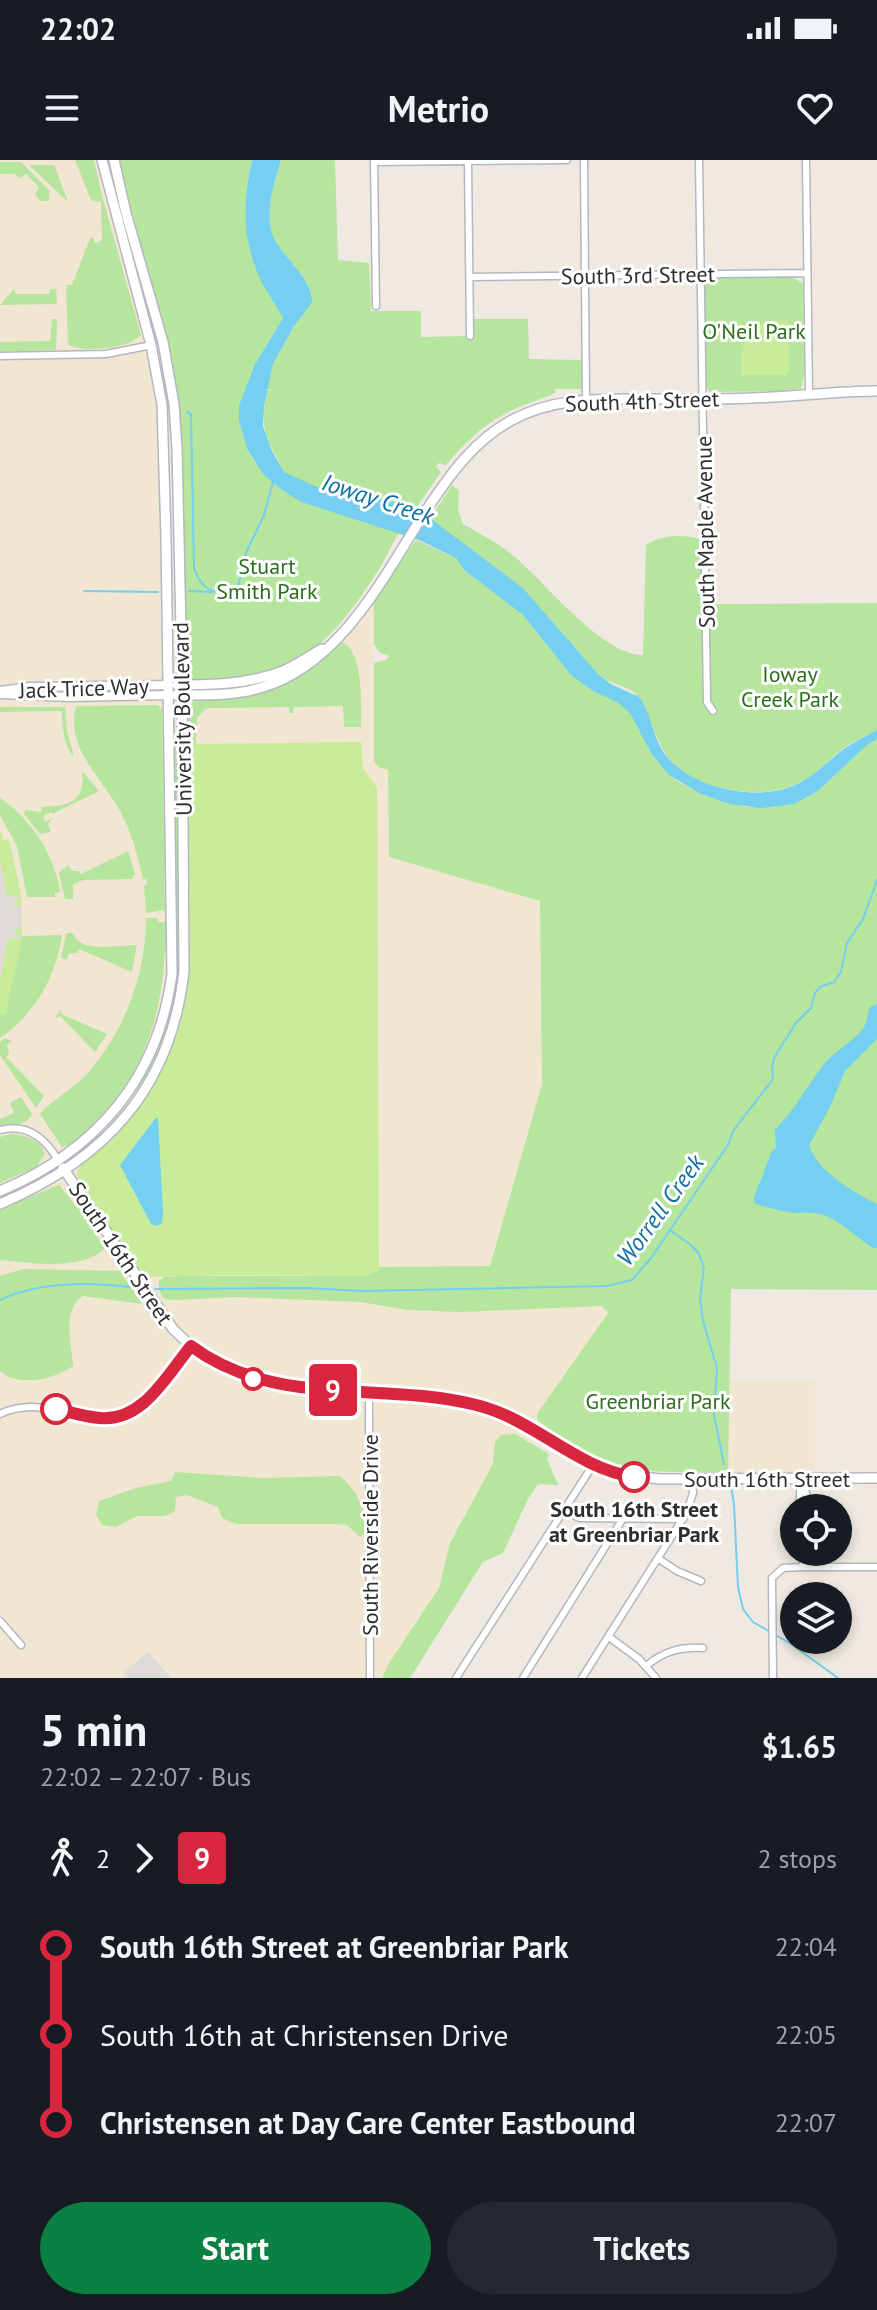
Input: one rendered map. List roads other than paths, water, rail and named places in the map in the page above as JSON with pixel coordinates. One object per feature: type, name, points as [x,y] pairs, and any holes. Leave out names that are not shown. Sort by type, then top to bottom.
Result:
[{"type":"main road","name":"University Boulevard","points":[[0,1191],[59,1162],[89,1138],[123,1100],[150,1055],[165,1011],[172,956],[162,405],[151,345],[102,160]]},
{"type":"main road","name":"University Boulevard","points":[[0,1204],[65,1171],[100,1143],[134,1106],[161,1060],[177,1014],[185,953],[174,404],[163,342],[114,160]]},
{"type":"main road","name":"South 4th Street","points":[[169,690],[271,675],[329,646],[351,622],[464,458],[493,432],[539,408],[586,400],[774,397],[877,391]]},
{"type":"main road","name":"South 16th Street","points":[[59,1162],[173,1329],[191,1346],[222,1367],[264,1382],[480,1406],[517,1421],[593,1465],[640,1478],[877,1478]]},
{"type":"street","points":[[468,160],[470,336]]},
{"type":"street","points":[[376,306],[374,161],[567,160]]},
{"type":"street","points":[[584,160],[586,400]]},
{"type":"street","name":"South Maple Avenue","points":[[699,160],[707,702],[713,711]]},
{"type":"street","points":[[806,160],[809,394]]},
{"type":"street","name":"South 3rd Street","points":[[470,277],[807,273]]},
{"type":"street","points":[[0,356],[106,354],[163,342]]},
{"type":"street","name":"Jack Trice Way","points":[[0,692],[69,697],[169,690]]},
{"type":"street","points":[[0,1130],[22,1128],[36,1134],[47,1143],[59,1162]]},
{"type":"street","points":[[0,1414],[36,1406],[100,1419],[125,1415],[142,1405],[191,1346]]},
{"type":"street","name":"South Riverside Drive","points":[[369,1393],[370,1678]]},
{"type":"street","points":[[456,1678],[593,1465]]},
{"type":"street","points":[[582,1678],[683,1519],[693,1493],[692,1479]]},
{"type":"street","points":[[800,1494],[803,1479]]},
{"type":"street","points":[[803,1479],[808,1494]]},
{"type":"street","points":[[565,1510],[579,1518],[683,1519]]},
{"type":"street","points":[[523,1678],[622,1520]]},
{"type":"street","points":[[659,1559],[701,1581]]},
{"type":"street","points":[[773,1678],[774,1574],[783,1568],[877,1567]]},
{"type":"street","points":[[0,1621],[21,1645]]},
{"type":"street","points":[[609,1637],[646,1666],[656,1678]]},
{"type":"street","points":[[646,1666],[672,1650],[703,1648]]},
{"type":"water","name":"Ioway Creek","points":[[252,160],[281,160],[271,201],[272,233],[303,277],[313,301],[293,328],[273,364],[264,407],[263,426],[284,472],[315,486],[396,503],[427,516],[523,588],[599,675],[639,697],[663,751],[680,769],[694,778],[728,790],[780,790],[806,779],[845,748],[877,730],[877,739],[818,791],[794,804],[761,808],[729,804],[699,793],[669,775],[651,753],[630,713],[571,675],[523,615],[464,570],[456,558],[419,540],[301,502],[263,474],[247,449],[239,421],[239,405],[255,364],[283,318],[263,285],[248,239],[246,208]]},
{"type":"water","points":[[877,1004],[877,1039],[845,1071],[809,1145],[828,1172],[877,1204],[877,1248],[873,1248],[824,1215],[769,1208],[754,1203],[754,1197],[772,1151],[776,1148],[775,1130],[824,1064],[862,1030],[870,1007]]},
{"type":"water","points":[[158,1118],[163,1213],[162,1223],[156,1226],[151,1224],[120,1165]]},
{"type":"waterway","points":[[187,412],[191,414],[194,568],[203,584],[220,592]]},
{"type":"waterway","points":[[228,592],[238,587],[246,553],[264,515],[274,479]]},
{"type":"waterway","points":[[84,591],[158,592]]},
{"type":"waterway","points":[[189,591],[212,592]]},
{"type":"waterway","name":"Worrell Creek","points":[[155,1289],[307,1288],[362,1291],[607,1286],[632,1280],[651,1258],[728,1145],[733,1131],[773,1079],[774,1058],[796,1023],[811,1008],[815,993],[820,987],[834,982],[841,972],[847,943],[863,919],[877,880]]},
{"type":"waterway","points":[[671,1231],[691,1245],[699,1254],[704,1268],[700,1298],[703,1321],[717,1368],[714,1415],[724,1464]]},
{"type":"waterway","name":"Worrell Creek","points":[[0,1300],[30,1290],[64,1285],[130,1287]]},
{"type":"waterway","points":[[731,1486],[738,1587],[743,1609],[753,1622],[791,1644],[838,1678]]},
{"type":"place","name":"South 16th Street at Greenbriar Park","points":[[634,1477]]},
{"type":"park label","name":"O'Neil Park","points":[[754,331]]},
{"type":"park label","name":"Stuart Smith Park","points":[[267,578]]},
{"type":"park label","name":"Ioway Creek Park","points":[[790,686]]},
{"type":"park label","name":"Greenbriar Park","points":[[658,1401]]}]
